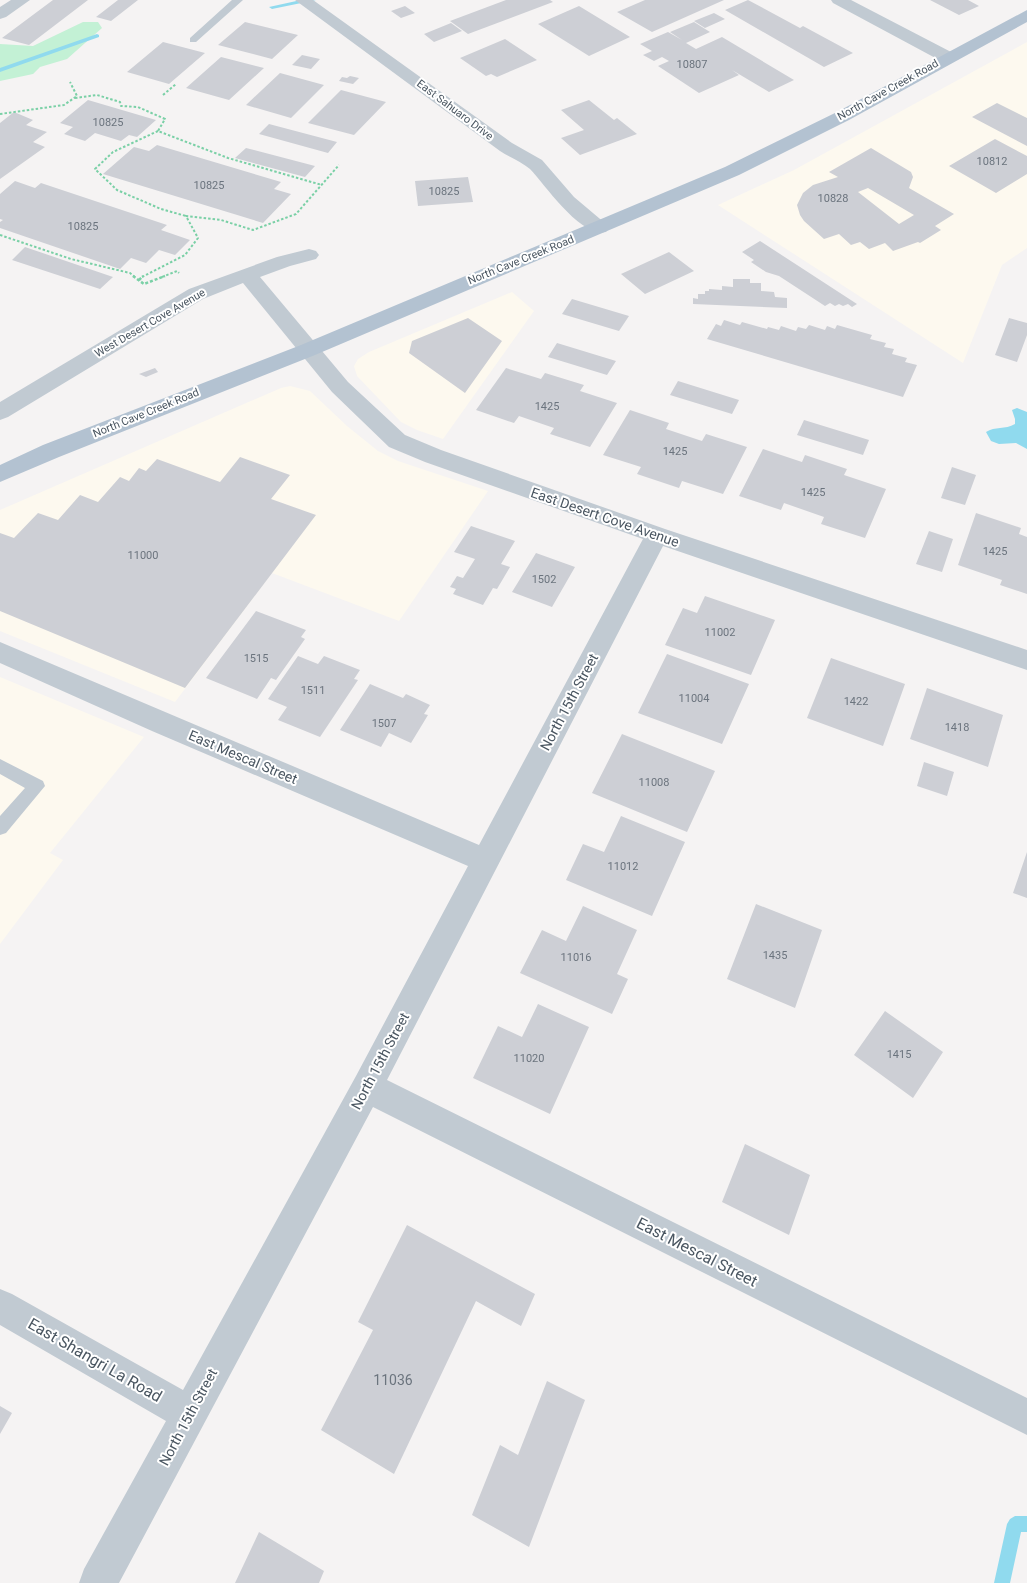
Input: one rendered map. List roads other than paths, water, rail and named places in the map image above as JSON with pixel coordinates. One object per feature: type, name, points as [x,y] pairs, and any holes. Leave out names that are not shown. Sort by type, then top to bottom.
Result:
[{"type":"main road","name":"North Cave Creek Road","points":[[0,474],[51,451],[308,350],[668,199],[786,145],[843,116],[947,57],[1027,15]]},
{"type":"street","points":[[0,14],[22,0]]},
{"type":"street","name":"East Sahuaro Drive","points":[[303,0],[506,147],[535,164],[567,201],[599,228]]},
{"type":"street","points":[[839,0],[947,57]]},
{"type":"street","name":"West Desert Cove Avenue","points":[[0,412],[196,294],[284,261],[309,255]]},
{"type":"street","name":"East Desert Cove Avenue","points":[[247,275],[340,387],[397,441],[433,456],[657,535],[1027,660]]},
{"type":"street","name":"North 15th Street","points":[[98,1583],[367,1087],[657,535]]},
{"type":"street","name":"East Mescal Street","points":[[0,652],[486,861]]},
{"type":"street","name":"East Mescal Street","points":[[367,1087],[1027,1418]]},
{"type":"street","name":"East Shangri La Road","points":[[0,1306],[189,1414]]},
{"type":"lane","points":[[193,40],[238,0]]},
{"type":"lane","points":[[0,766],[37,786],[0,828]]},
{"type":"water","points":[[1017,408],[1027,412],[1027,449],[1016,443],[999,444],[991,441],[986,432],[1015,424],[1012,410]]},
{"type":"waterway","points":[[272,7],[313,0]]},
{"type":"waterway","points":[[0,70],[97,36]]},
{"type":"waterway","points":[[1002,1583],[1015,1524],[1027,1524]]}]
